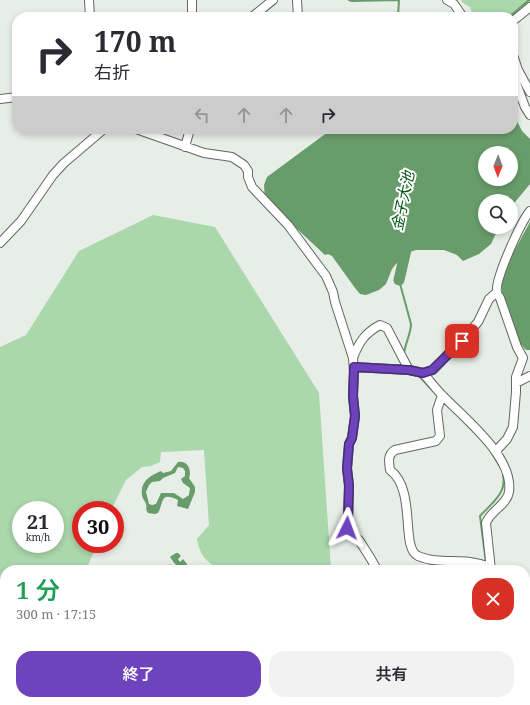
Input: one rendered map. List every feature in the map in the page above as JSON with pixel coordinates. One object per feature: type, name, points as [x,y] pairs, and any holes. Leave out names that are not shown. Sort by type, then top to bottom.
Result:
[{"type":"street","points":[[89,0],[90,12]]},
{"type":"street","points":[[192,0],[192,12]]},
{"type":"street","points":[[258,12],[273,0]]},
{"type":"street","points":[[297,0],[298,12]]},
{"type":"street","points":[[447,0],[454,4],[460,12]]},
{"type":"street","points":[[518,17],[530,8]]},
{"type":"street","points":[[518,70],[530,92]]},
{"type":"street","points":[[518,88],[530,115]]},
{"type":"street","points":[[0,99],[12,98]]},
{"type":"street","points":[[0,243],[22,221],[53,175],[64,163],[98,134]]},
{"type":"street","points":[[150,134],[204,153],[232,157],[244,165],[248,171],[248,177],[252,187],[288,225],[326,276],[333,292],[353,358],[354,367],[353,396],[355,416],[352,438],[349,444],[347,468],[349,486],[347,528],[350,535],[359,540],[374,565]]},
{"type":"street","points":[[185,147],[189,134]]},
{"type":"street","points":[[496,451],[507,439],[513,427],[516,377],[523,358],[517,347],[497,292],[498,282],[502,268],[526,216],[530,211]]},
{"type":"street","points":[[354,367],[409,370],[423,373],[432,370],[462,341],[478,322],[489,298],[497,292]]},
{"type":"street","points":[[353,358],[359,343],[371,330],[380,325],[387,328],[409,370]]},
{"type":"street","points":[[423,373],[441,399],[496,451],[509,478],[509,493],[503,502],[488,517],[486,523],[491,565]]},
{"type":"street","points":[[516,383],[530,376]]},
{"type":"street","points":[[441,399],[437,410],[440,436],[436,441],[396,450],[390,453],[390,470],[399,479],[407,504],[409,521],[408,534],[412,551],[416,555],[427,559],[470,562],[480,565]]},
{"type":"shaded area","points":[[461,0],[530,0],[530,2],[518,13],[472,12],[470,7]]},
{"type":"shaded area","points":[[153,215],[215,227],[319,393],[331,565],[212,565],[208,562],[200,550],[197,539],[209,525],[204,450],[161,452],[160,462],[151,466],[142,467],[126,480],[116,501],[72,501],[72,553],[93,553],[88,565],[0,565],[0,347],[26,335],[79,251]]},
{"type":"water","points":[[518,123],[522,131],[530,139],[530,184],[518,199],[518,194],[478,194],[478,234],[496,234],[491,244],[479,254],[463,261],[457,255],[444,250],[416,250],[410,252],[392,269],[386,284],[379,290],[366,295],[360,294],[332,256],[328,254],[325,255],[265,199],[264,185],[267,177],[325,134],[518,134]]},
{"type":"water","points":[[530,222],[530,350],[526,350],[518,341],[507,304],[502,293],[502,281],[512,255]]},
{"type":"water","points":[[178,462],[187,464],[190,472],[189,478],[195,487],[195,492],[188,509],[177,506],[178,500],[165,497],[158,513],[148,513],[142,496],[144,483],[150,477],[161,471],[163,473],[171,471]],"holes":[[[178,467],[183,468],[185,471],[185,476],[181,479],[183,483],[190,488],[189,495],[183,499],[174,493],[161,493],[156,504],[149,504],[146,492],[149,485],[152,482],[160,481],[163,478],[175,473]]]},
{"type":"water","points":[[178,553],[181,556],[178,559],[180,562],[183,559],[187,565],[176,565],[170,557]]},
{"type":"waterway","points":[[349,0],[399,0],[398,12]]},
{"type":"waterway","points":[[515,12],[529,0]]},
{"type":"waterway","name":"金子大池","points":[[399,280],[408,241]]},
{"type":"waterway","points":[[399,280],[411,324],[404,354]]},
{"type":"waterway","points":[[418,375],[433,391]]},
{"type":"waterway","points":[[466,424],[474,432]]},
{"type":"waterway","points":[[491,452],[502,470]]},
{"type":"waterway","points":[[486,563],[480,516],[494,502],[501,492],[504,481],[503,475]]},
{"type":"route","points":[[347,528],[349,486],[347,468],[349,444],[352,438],[355,416],[353,396],[354,367],[409,370],[423,373],[432,370],[462,341]]}]
